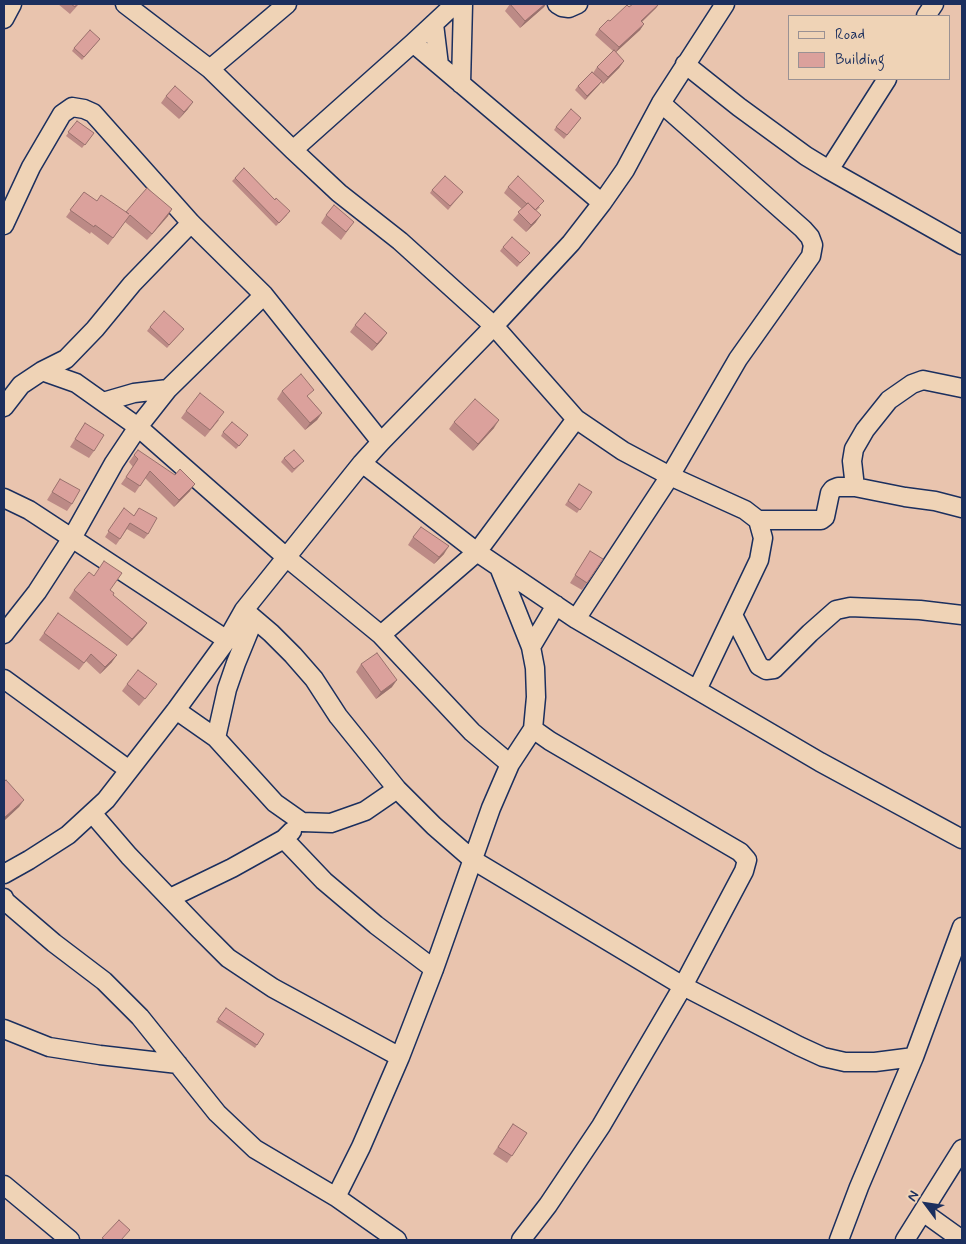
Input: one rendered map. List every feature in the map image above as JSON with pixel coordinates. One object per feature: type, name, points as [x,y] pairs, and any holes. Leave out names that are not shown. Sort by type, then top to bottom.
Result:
[{"type":"street","points":[[4,19],[12,4]]},
{"type":"street","points":[[125,4],[210,69],[339,193],[400,241],[494,326],[576,419],[623,451],[670,476],[745,510],[758,520],[763,538],[759,560],[697,690]]},
{"type":"street","points":[[210,69],[287,4]]},
{"type":"street","points":[[293,150],[455,4]]},
{"type":"street","points":[[461,84],[463,4]]},
{"type":"street","points":[[557,4],[569,8],[578,4]]},
{"type":"street","points":[[4,874],[30,860],[68,835],[106,800],[176,710],[227,640],[249,615],[286,557],[362,463],[571,243],[602,204],[625,170],[661,103],[725,4]]},
{"type":"street","points":[[927,15],[934,4]]},
{"type":"street","points":[[434,24],[439,65]]},
{"type":"street","points":[[413,43],[602,204]]},
{"type":"street","points":[[685,64],[739,107],[806,156],[962,245]]},
{"type":"street","points":[[829,170],[886,80]]},
{"type":"street","points":[[576,619],[670,476],[738,359],[811,256],[814,246],[803,228],[661,103]]},
{"type":"street","points":[[4,225],[31,168],[62,114],[72,106],[84,108],[93,113],[191,223],[264,295],[381,442]]},
{"type":"street","points":[[4,407],[21,385],[66,359],[95,329],[132,284],[191,223]]},
{"type":"street","points":[[4,634],[37,592],[72,538],[114,463],[138,427],[168,389],[264,295]]},
{"type":"street","points":[[66,359],[76,383]]},
{"type":"street","points":[[42,372],[76,383],[138,427],[286,557],[381,635],[472,732],[510,764]]},
{"type":"street","points":[[855,487],[852,461],[854,449],[865,430],[889,400],[912,384],[923,380],[962,388]]},
{"type":"street","points":[[102,402],[134,394],[168,389]]},
{"type":"street","points":[[381,635],[477,552],[576,419]]},
{"type":"street","points":[[362,463],[477,552],[576,619],[820,762],[962,839]]},
{"type":"street","points":[[758,520],[821,520],[825,517],[830,493],[838,487],[855,487],[935,501],[962,508]]},
{"type":"street","points":[[4,498],[29,510],[227,640]]},
{"type":"street","points":[[336,1198],[361,1147],[400,1057],[434,969],[491,808],[510,764],[533,729],[536,697],[535,668],[531,647],[499,567]]},
{"type":"street","points":[[531,647],[556,605]]},
{"type":"street","points":[[733,615],[759,666],[766,670],[774,669],[836,610],[850,607],[920,610],[962,615]]},
{"type":"street","points":[[216,738],[227,689],[249,615]]},
{"type":"street","points":[[249,615],[271,634],[314,679],[338,716],[397,788],[434,826],[473,860],[683,986],[799,1046],[824,1057],[845,1062],[875,1062],[914,1057]]},
{"type":"street","points":[[4,679],[130,770]]},
{"type":"street","points":[[176,710],[216,738],[275,803],[302,822],[330,823],[365,811],[397,788]]},
{"type":"street","points":[[521,1240],[548,1205],[601,1126],[683,986],[744,871],[747,860],[740,852],[550,742],[533,729]]},
{"type":"street","points":[[92,813],[129,856],[228,958],[273,988],[400,1057]]},
{"type":"street","points":[[170,898],[232,868],[284,839],[302,822]]},
{"type":"street","points":[[284,839],[324,881],[376,926],[434,969]]},
{"type":"street","points":[[4,901],[54,943],[104,981],[140,1016],[218,1113],[255,1149],[336,1198],[397,1240]]},
{"type":"street","points":[[839,1240],[859,1187],[914,1057],[962,927]]},
{"type":"street","points":[[4,1029],[49,1047],[178,1064]]},
{"type":"street","points":[[905,1240],[962,1149]]},
{"type":"street","points":[[6,1191],[70,1240]]},
{"type":"street","points":[[923,1212],[962,1240]]},
{"type":"building","points":[[510,4],[545,4],[525,21]]},
{"type":"building","points":[[633,4],[659,4],[641,21],[644,24],[619,47],[599,29],[627,5],[629,7]]},
{"type":"building","points":[[90,30],[100,39],[84,57],[74,48]]},
{"type":"building","points":[[614,50],[624,61],[608,77],[597,67]]},
{"type":"building","points":[[592,72],[602,81],[587,96],[578,86]]},
{"type":"building","points":[[175,86],[193,102],[184,112],[166,96]]},
{"type":"building","points":[[571,109],[581,118],[567,135],[556,127]]},
{"type":"building","points":[[77,121],[94,133],[85,145],[68,132]]},
{"type":"building","points":[[244,168],[275,200],[276,198],[290,211],[279,223],[235,178]]},
{"type":"building","points":[[445,176],[463,192],[450,206],[432,190]]},
{"type":"building","points":[[518,176],[544,201],[535,210],[508,187]]},
{"type":"building","points":[[147,188],[172,209],[152,234],[130,215],[113,238],[70,210],[84,192],[97,201],[101,195],[126,212]]},
{"type":"building","points":[[528,203],[541,215],[531,225],[518,212]]},
{"type":"building","points":[[334,205],[354,222],[346,232],[326,215]]},
{"type":"building","points":[[512,237],[530,253],[520,263],[503,247]]},
{"type":"building","points":[[164,311],[184,329],[169,345],[150,327]]},
{"type":"building","points":[[365,313],[387,333],[377,344],[355,325]]},
{"type":"building","points":[[301,374],[314,390],[307,396],[322,413],[310,423],[282,391]]},
{"type":"building","points":[[200,393],[224,412],[210,430],[186,411]]},
{"type":"building","points":[[475,399],[499,420],[478,444],[454,422]]},
{"type":"building","points":[[232,422],[248,435],[239,446],[223,432]]},
{"type":"building","points":[[85,423],[104,435],[94,451],[75,439]]},
{"type":"building","points":[[138,450],[175,475],[180,469],[195,484],[179,500],[150,471],[140,486],[126,477],[138,459],[134,455]]},
{"type":"building","points":[[294,450],[304,461],[294,469],[284,458]]},
{"type":"building","points":[[60,479],[80,490],[72,504],[52,492]]},
{"type":"building","points":[[579,484],[592,492],[580,510],[568,501]]},
{"type":"building","points":[[124,508],[134,516],[139,508],[157,518],[148,534],[130,523],[120,539],[108,531]]},
{"type":"building","points":[[421,527],[449,546],[439,557],[413,537]]},
{"type":"building","points":[[590,551],[603,559],[587,583],[575,575]]},
{"type":"building","points":[[104,561],[122,573],[110,590],[114,593],[113,595],[147,623],[132,639],[74,590],[89,572],[94,576]]},
{"type":"building","points":[[58,613],[117,655],[105,667],[91,654],[84,663],[44,633]]},
{"type":"building","points":[[377,653],[397,680],[381,692],[361,664]]},
{"type":"building","points":[[138,670],[157,684],[145,699],[127,684]]},
{"type":"building","points":[[6,780],[24,800],[5,817],[4,782]]},
{"type":"building","points":[[226,1008],[264,1034],[257,1045],[218,1019]]},
{"type":"building","points":[[513,1124],[527,1133],[512,1156],[498,1147]]},
{"type":"building","points":[[119,1220],[130,1230],[121,1240],[105,1240],[102,1238]]}]
